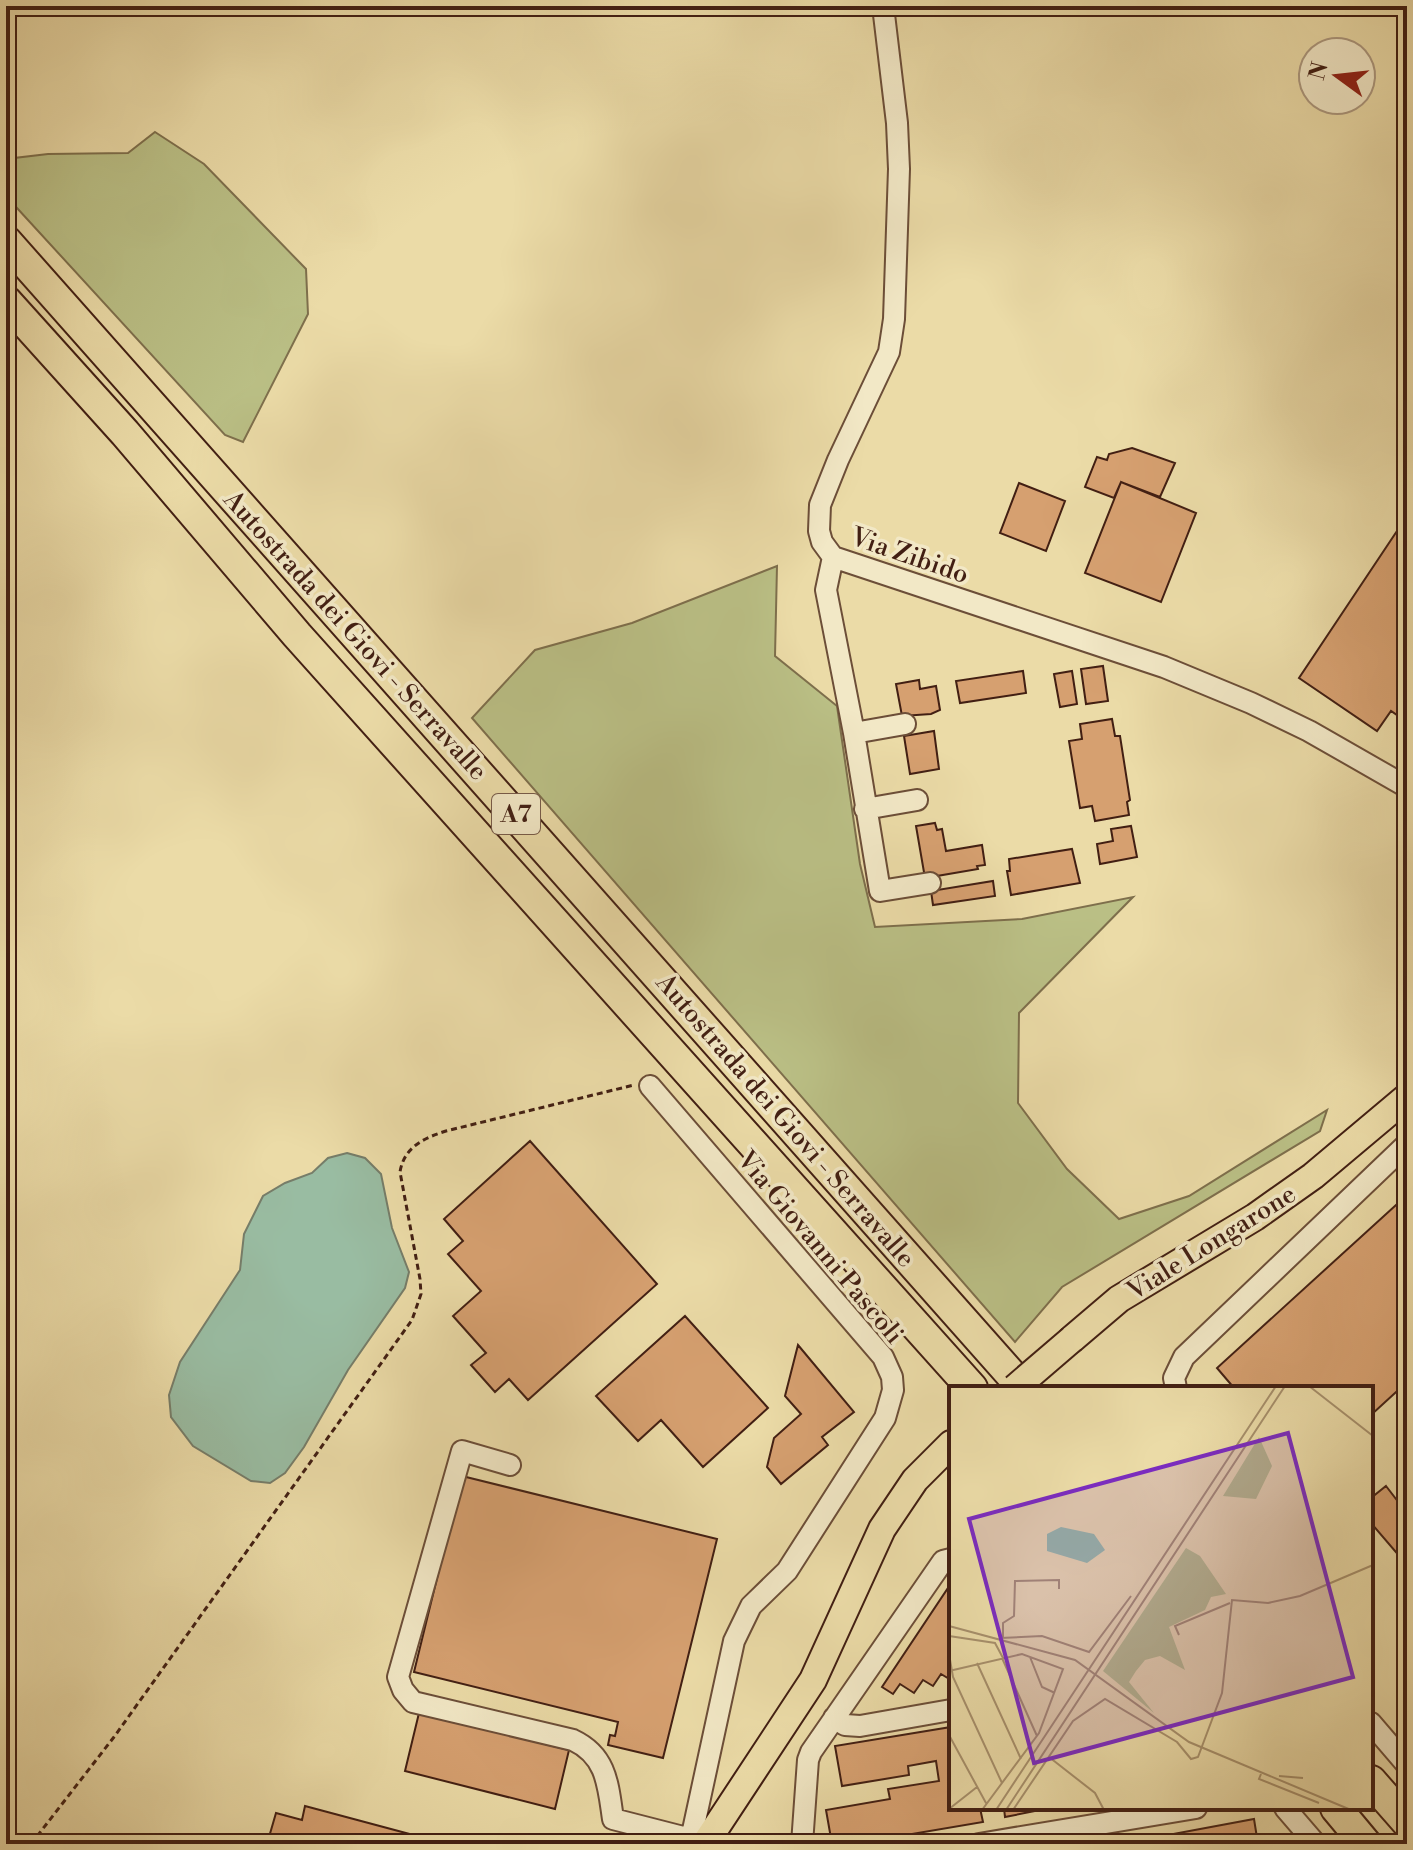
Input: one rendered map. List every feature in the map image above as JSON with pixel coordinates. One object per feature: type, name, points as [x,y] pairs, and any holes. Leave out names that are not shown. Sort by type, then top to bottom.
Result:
[{"type":"highway","name":"Autostrada dei Giovi - Serravalle","points":[[6,241],[1021,1386]]},
{"type":"highway","name":"Autostrada dei Giovi - Serravalle","points":[[6,301],[125,433],[297,635],[970,1386]]},
{"type":"highway","points":[[1373,1783],[1407,1822]]},
{"type":"highway","points":[[1338,1810],[1366,1844]]},
{"type":"main road","name":"Viale Longarone","points":[[1017,1386],[1119,1299],[1255,1217],[1313,1176],[1407,1097]]},
{"type":"main road","points":[[700,1843],[762,1761],[813,1680],[882,1529],[915,1480],[949,1446]]},
{"type":"street","name":"Via Zibido","points":[[883,6],[897,123],[899,169],[894,319],[889,352],[820,505],[819,531],[822,542],[833,557],[1164,667],[1251,703],[1309,731],[1407,787]]},
{"type":"street","points":[[833,557],[826,590],[880,891],[930,883]]},
{"type":"street","points":[[854,733],[905,724]]},
{"type":"street","points":[[865,809],[917,800]]},
{"type":"street","name":"Via Giovanni Pascoli","points":[[650,1086],[883,1357],[892,1377],[893,1390],[885,1418],[787,1571],[751,1606],[740,1625],[734,1641],[700,1843]]},
{"type":"street","points":[[1176,1386],[1174,1378],[1184,1357],[1407,1144]]},
{"type":"street","points":[[510,1465],[462,1451],[398,1677],[403,1690],[413,1702],[573,1740],[589,1748],[603,1767],[613,1819],[700,1843]]},
{"type":"street","points":[[802,1844],[808,1760],[943,1561],[949,1560]]},
{"type":"street","points":[[834,1718],[845,1725],[860,1726],[949,1710]]},
{"type":"street","points":[[1373,1725],[1407,1764]]},
{"type":"street","points":[[979,1844],[1184,1810]]},
{"type":"street","points":[[1287,1810],[1316,1844]]},
{"type":"path","points":[[31,1844],[114,1737],[412,1320],[421,1294],[400,1172],[408,1152],[417,1143],[446,1131],[626,1085],[650,1086]]},
{"type":"shaded area","points":[[155,132],[204,164],[306,269],[308,314],[243,442],[225,435],[6,196],[6,159],[48,154],[128,153]]},
{"type":"shaded area","points":[[777,566],[775,656],[837,706],[860,864],[875,927],[1022,919],[1133,897],[1019,1013],[1018,1103],[1067,1169],[1119,1219],[1189,1196],[1327,1110],[1320,1131],[1062,1287],[1015,1342],[472,718],[535,650],[632,623]]},
{"type":"shaded area","points":[[347,1153],[365,1158],[381,1174],[392,1228],[409,1272],[405,1288],[348,1370],[304,1447],[285,1473],[270,1483],[251,1481],[193,1446],[171,1417],[169,1395],[180,1362],[240,1270],[244,1234],[263,1196],[285,1183],[312,1173],[328,1158]]},
{"type":"building","points":[[1132,448],[1175,463],[1160,497],[1121,482],[1114,498],[1085,487],[1097,457],[1107,460],[1109,454]]},
{"type":"building","points":[[1121,482],[1196,513],[1161,602],[1085,573]]},
{"type":"building","points":[[1019,483],[1065,501],[1046,551],[1000,533]]},
{"type":"building","points":[[1405,519],[1407,722],[1391,711],[1377,731],[1299,678]]},
{"type":"building","points":[[1103,666],[1108,701],[1086,704],[1081,669]]},
{"type":"building","points":[[1023,671],[1026,693],[960,703],[956,681]]},
{"type":"building","points":[[1072,671],[1077,704],[1060,707],[1054,674]]},
{"type":"building","points":[[919,680],[920,689],[936,686],[940,710],[931,714],[902,716],[896,684]]},
{"type":"building","points":[[1112,719],[1115,736],[1120,736],[1130,800],[1127,802],[1129,815],[1095,821],[1092,806],[1080,808],[1069,741],[1082,739],[1080,724]]},
{"type":"building","points":[[934,731],[939,769],[910,774],[904,736]]},
{"type":"building","points":[[935,823],[937,830],[942,829],[946,851],[982,845],[985,865],[977,866],[978,869],[925,878],[916,826]]},
{"type":"building","points":[[1131,826],[1137,857],[1100,864],[1097,844],[1113,841],[1111,829]]},
{"type":"building","points":[[1072,849],[1080,883],[1011,895],[1007,871],[1010,871],[1009,859]]},
{"type":"building","points":[[993,881],[995,896],[933,905],[931,891]]},
{"type":"building","points":[[530,1141],[657,1284],[528,1400],[509,1379],[495,1392],[471,1365],[486,1353],[453,1316],[481,1291],[448,1254],[463,1241],[444,1219]]},
{"type":"building","points":[[1407,1195],[1407,1382],[1373,1413],[1373,1386],[1232,1386],[1217,1368]]},
{"type":"building","points":[[685,1316],[768,1408],[703,1467],[661,1420],[638,1441],[596,1396]]},
{"type":"building","points":[[798,1345],[854,1412],[822,1437],[828,1445],[781,1484],[767,1467],[774,1438],[801,1414],[785,1396]]},
{"type":"building","points":[[462,1476],[717,1539],[663,1758],[608,1745],[610,1735],[615,1736],[618,1722],[414,1672]]},
{"type":"building","points":[[1386,1486],[1403,1508],[1407,1505],[1407,1565],[1373,1525],[1373,1496]]},
{"type":"building","points":[[949,1589],[949,1679],[941,1674],[933,1686],[923,1680],[914,1693],[900,1684],[893,1694],[882,1687]]},
{"type":"building","points":[[419,1713],[569,1750],[555,1809],[405,1771]]},
{"type":"building","points":[[949,1727],[949,1810],[980,1810],[983,1822],[853,1844],[832,1844],[826,1810],[890,1799],[888,1789],[939,1781],[936,1761],[908,1766],[909,1775],[842,1786],[835,1746]]},
{"type":"building","points":[[305,1806],[447,1844],[267,1844],[276,1813],[302,1820]]},
{"type":"building","points":[[1004,1810],[1040,1810],[1005,1817]]},
{"type":"building","points":[[1254,1819],[1258,1844],[1158,1844],[1157,1837]]}]
